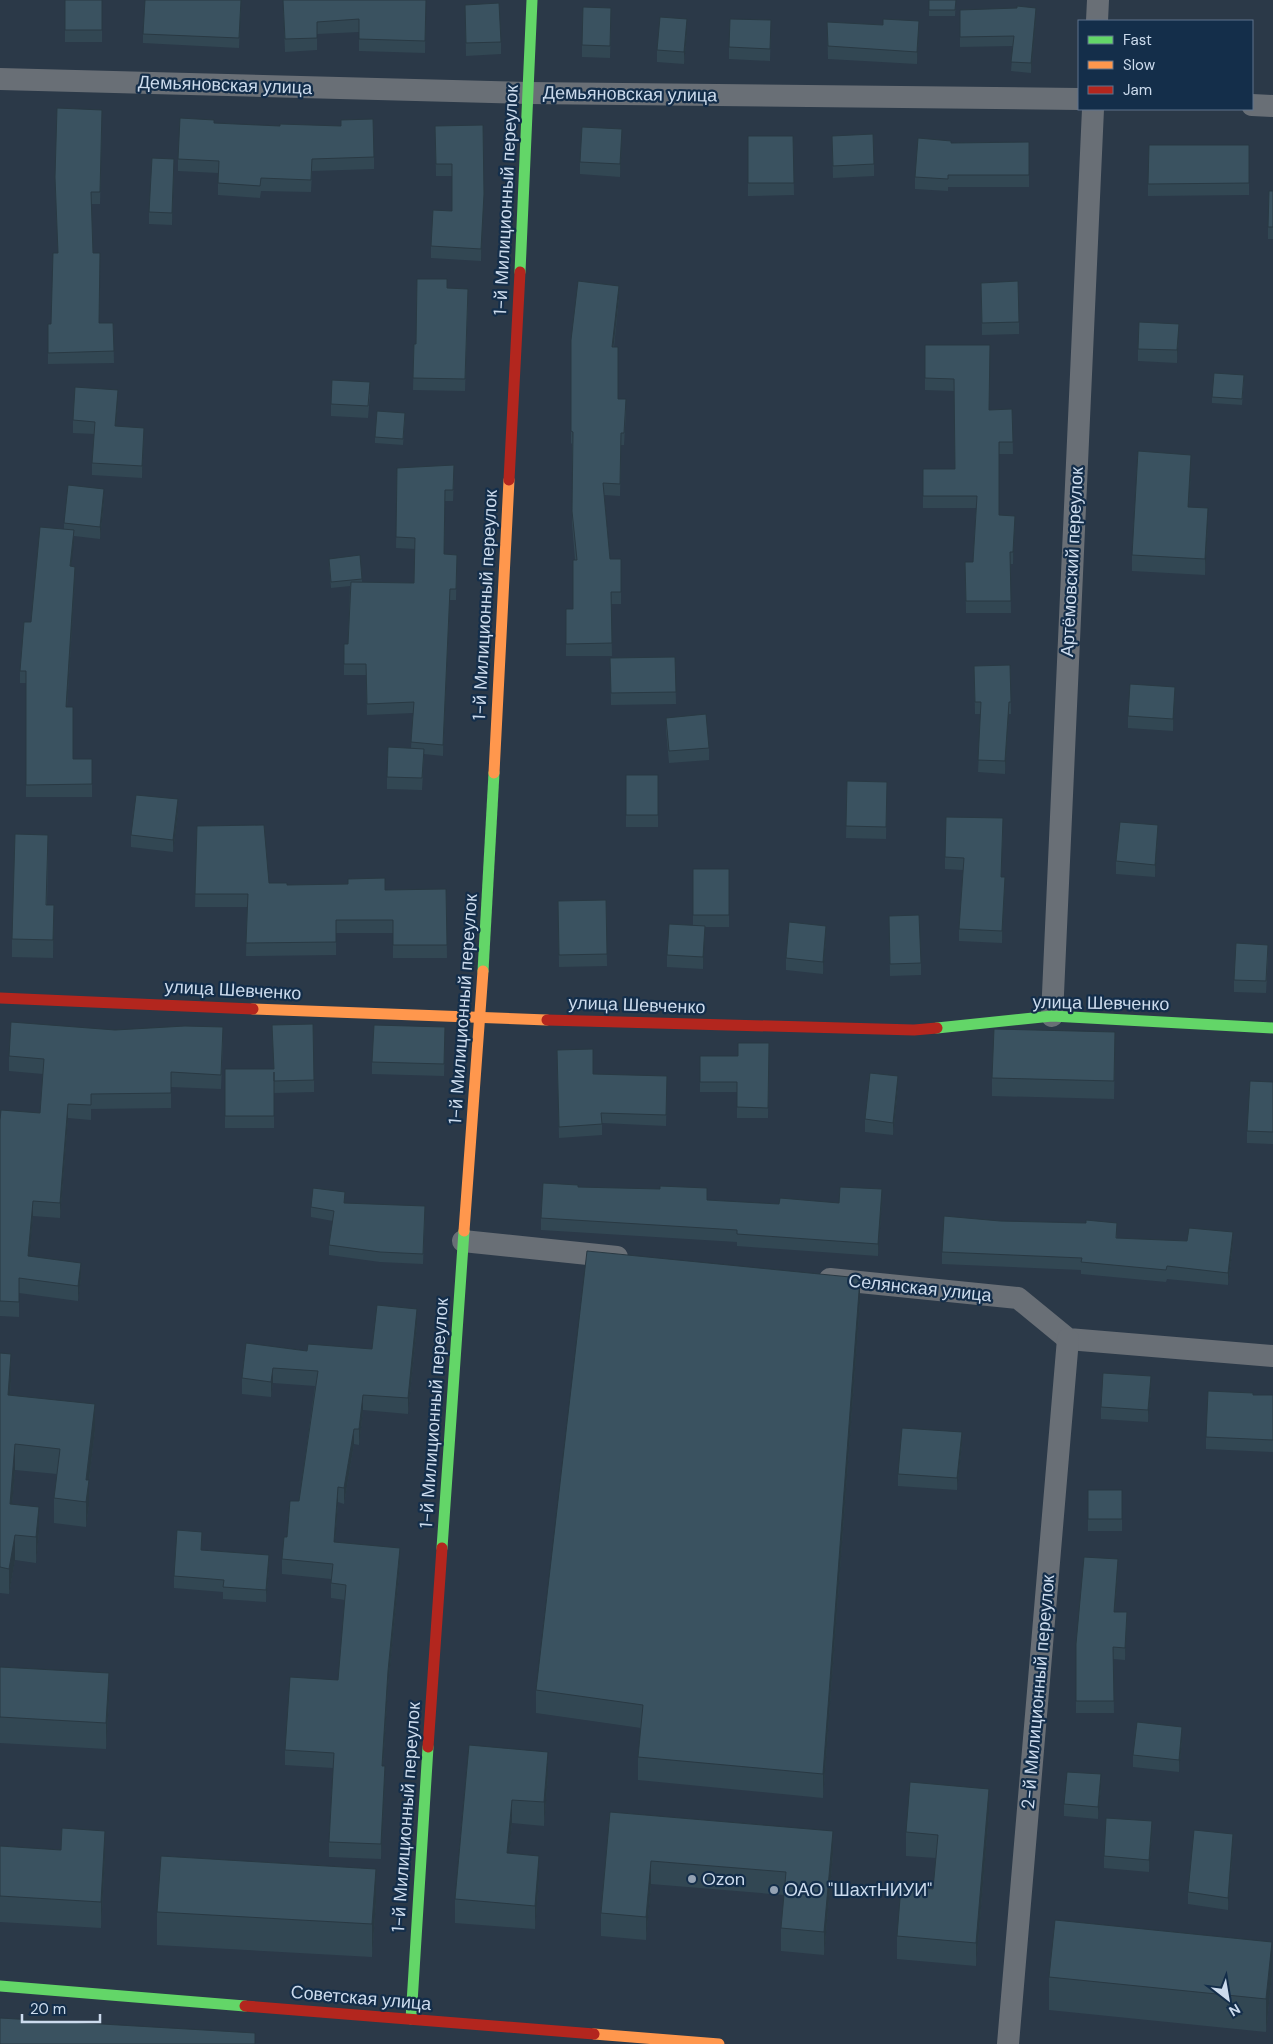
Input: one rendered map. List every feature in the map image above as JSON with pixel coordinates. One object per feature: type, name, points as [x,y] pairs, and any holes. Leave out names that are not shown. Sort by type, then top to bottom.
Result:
[{"type":"street","name":"1-й Милиционный переулок","points":[[411,2019],[463,1241],[481,1018],[529,93],[532,0]]},
{"type":"street","points":[[1097,20],[1098,0]]},
{"type":"street","name":"Демьяновская улица","points":[[0,78],[529,93],[1078,98]]},
{"type":"street","points":[[1253,105],[1273,106]]},
{"type":"street","name":"Артёмовский переулок","points":[[1052,1016],[1093,110]]},
{"type":"street","name":"улица Шевченко","points":[[0,998],[481,1018],[914,1030],[1052,1016],[1273,1028]]},
{"type":"street","points":[[463,1241],[642,1259]]},
{"type":"street","name":"Селянская улица","points":[[810,1276],[1018,1298],[1068,1339]]},
{"type":"street","points":[[1068,1339],[1273,1356]]},
{"type":"street","name":"2-й Милиционный переулок","points":[[1008,2044],[1068,1339]]},
{"type":"street","name":"Советская улица","points":[[0,1986],[719,2044]]},
{"type":"building","points":[[65,0],[102,0],[102,30],[65,30]]},
{"type":"building","points":[[145,0],[241,0],[239,38],[143,34]]},
{"type":"building","points":[[283,0],[426,0],[425,41],[359,39],[359,19],[317,22],[317,38],[285,39]]},
{"type":"building","points":[[929,0],[956,0],[955,10],[929,10]]},
{"type":"building","points":[[499,3],[501,42],[466,43],[465,5]]},
{"type":"building","points":[[1017,6],[1036,8],[1031,63],[1011,62],[1014,36],[960,37],[960,10],[1017,8]]},
{"type":"building","points":[[583,7],[611,8],[610,46],[582,45]]},
{"type":"building","points":[[660,17],[687,19],[684,52],[657,50]]},
{"type":"building","points":[[730,19],[771,20],[770,49],[729,47]]},
{"type":"building","points":[[883,19],[919,21],[917,52],[828,46],[827,22],[883,25]]},
{"type":"building","points":[[57,108],[102,110],[100,192],[91,192],[93,253],[100,253],[99,323],[113,323],[114,351],[48,353],[48,324],[51,324],[53,253],[58,253],[55,177]]},
{"type":"building","points":[[180,118],[214,120],[214,123],[280,126],[280,124],[341,126],[341,120],[373,119],[374,157],[312,159],[311,180],[261,178],[260,186],[218,183],[219,161],[178,159]]},
{"type":"building","points":[[483,125],[484,194],[481,249],[431,246],[433,210],[452,211],[452,164],[436,164],[435,126]]},
{"type":"building","points":[[582,127],[622,129],[620,164],[580,162]]},
{"type":"building","points":[[873,134],[874,164],[833,166],[832,136]]},
{"type":"building","points":[[748,136],[793,136],[794,183],[748,183]]},
{"type":"building","points":[[918,138],[951,141],[951,143],[1029,142],[1029,175],[948,175],[948,179],[915,177]]},
{"type":"building","points":[[1149,145],[1249,145],[1249,183],[1148,184]]},
{"type":"building","points":[[152,158],[174,159],[172,213],[149,212]]},
{"type":"building","points":[[1269,191],[1273,191],[1273,227],[1268,227]]},
{"type":"building","points":[[417,279],[447,279],[447,288],[468,289],[465,379],[413,378],[414,344],[416,344]]},
{"type":"building","points":[[578,281],[619,286],[612,347],[618,347],[618,399],[626,399],[624,433],[621,433],[620,484],[603,483],[610,559],[621,559],[621,592],[611,592],[612,643],[566,644],[566,609],[573,609],[573,560],[577,560],[572,511],[571,340]]},
{"type":"building","points":[[1018,281],[1019,322],[982,323],[981,283]]},
{"type":"building","points":[[1139,322],[1179,324],[1177,350],[1138,349]]},
{"type":"building","points":[[925,345],[990,345],[989,410],[1012,409],[1013,442],[999,442],[999,515],[1015,516],[1013,552],[1010,552],[1011,601],[966,601],[965,562],[973,562],[977,496],[923,496],[923,469],[955,469],[954,379],[925,378]]},
{"type":"building","points":[[1214,373],[1244,375],[1242,399],[1212,397]]},
{"type":"building","points":[[332,380],[370,382],[368,406],[331,404]]},
{"type":"building","points":[[75,387],[118,390],[115,426],[144,428],[142,466],[92,463],[95,422],[73,420]]},
{"type":"building","points":[[377,411],[405,413],[403,439],[375,437]]},
{"type":"building","points":[[1138,451],[1191,455],[1188,507],[1208,508],[1205,559],[1132,555]]},
{"type":"building","points":[[454,465],[453,490],[445,490],[444,554],[457,555],[456,589],[450,589],[443,745],[411,742],[414,702],[367,704],[366,664],[344,664],[344,644],[348,644],[351,582],[414,583],[415,538],[396,537],[397,468]]},
{"type":"building","points":[[68,485],[104,489],[100,527],[64,523]]},
{"type":"building","points":[[40,527],[74,530],[70,566],[75,567],[66,707],[73,707],[73,759],[92,759],[92,784],[26,785],[26,671],[20,671],[24,622],[31,622]]},
{"type":"building","points":[[360,555],[362,579],[331,582],[329,559]]},
{"type":"building","points":[[675,657],[676,692],[611,693],[610,658]]},
{"type":"building","points":[[1010,665],[1011,702],[1009,702],[1005,761],[978,760],[981,702],[975,702],[974,666]]},
{"type":"building","points":[[1130,684],[1175,687],[1173,719],[1128,716]]},
{"type":"building","points":[[706,714],[709,748],[669,751],[666,718]]},
{"type":"building","points":[[388,747],[424,749],[422,778],[387,777]]},
{"type":"building","points":[[626,775],[658,775],[658,815],[626,815]]},
{"type":"building","points":[[847,781],[887,782],[886,827],[846,826]]},
{"type":"building","points":[[136,795],[178,799],[173,840],[131,835]]},
{"type":"building","points":[[946,817],[1003,818],[1001,877],[1005,877],[1002,931],[959,929],[964,858],[945,857]]},
{"type":"building","points":[[1120,822],[1158,825],[1155,865],[1116,861]]},
{"type":"building","points":[[264,825],[269,883],[287,883],[287,885],[348,884],[348,879],[385,878],[385,890],[446,889],[447,945],[393,945],[393,920],[336,920],[336,942],[246,943],[248,894],[195,894],[197,826]]},
{"type":"building","points":[[15,834],[48,835],[46,905],[54,905],[53,940],[12,939]]},
{"type":"building","points":[[693,869],[729,869],[729,915],[693,915]]},
{"type":"building","points":[[606,900],[607,954],[559,955],[558,901]]},
{"type":"building","points":[[919,915],[921,963],[890,964],[889,916]]},
{"type":"building","points":[[789,922],[826,926],[823,962],[786,958]]},
{"type":"building","points":[[669,924],[705,926],[703,957],[667,955]]},
{"type":"building","points":[[1236,943],[1268,945],[1266,981],[1234,980]]},
{"type":"building","points":[[11,1022],[115,1030],[185,1026],[223,1027],[221,1075],[171,1072],[171,1093],[91,1094],[91,1105],[68,1104],[60,1203],[33,1201],[28,1256],[81,1263],[78,1286],[19,1278],[19,1302],[0,1301],[1,1110],[40,1113],[44,1059],[9,1056]]},
{"type":"building","points":[[313,1024],[314,1080],[274,1081],[274,1116],[225,1116],[225,1069],[274,1069],[272,1025]]},
{"type":"building","points":[[374,1025],[445,1027],[444,1064],[372,1062]]},
{"type":"building","points":[[994,1029],[1115,1032],[1114,1081],[992,1078]]},
{"type":"building","points":[[738,1043],[769,1043],[768,1108],[737,1107],[737,1082],[700,1082],[700,1056],[738,1056]]},
{"type":"building","points":[[593,1049],[593,1074],[667,1076],[666,1115],[601,1113],[602,1124],[559,1127],[557,1050]]},
{"type":"building","points":[[870,1073],[898,1076],[893,1123],[865,1119]]},
{"type":"building","points":[[1250,1081],[1273,1082],[1273,1132],[1247,1131]]},
{"type":"building","points":[[543,1183],[578,1185],[578,1187],[660,1189],[660,1186],[707,1188],[707,1200],[779,1204],[780,1198],[839,1203],[840,1187],[882,1189],[878,1244],[737,1234],[737,1230],[541,1218]]},
{"type":"building","points":[[313,1188],[345,1192],[344,1203],[425,1206],[423,1254],[380,1252],[329,1245],[334,1211],[311,1207]]},
{"type":"building","points":[[944,1216],[1000,1221],[1086,1223],[1086,1220],[1117,1223],[1116,1238],[1187,1241],[1189,1228],[1233,1232],[1228,1273],[1167,1266],[1166,1270],[1081,1262],[1082,1258],[942,1252]]},
{"type":"building","points":[[587,1251],[860,1278],[823,1774],[638,1757],[643,1705],[536,1690]]},
{"type":"building","points":[[377,1305],[417,1309],[408,1398],[363,1395],[359,1429],[354,1429],[344,1488],[338,1487],[334,1542],[400,1548],[388,1671],[382,1766],[385,1766],[381,1844],[329,1842],[334,1753],[285,1750],[290,1677],[338,1680],[346,1585],[331,1583],[333,1564],[282,1559],[284,1537],[287,1537],[290,1501],[299,1501],[318,1371],[273,1368],[271,1382],[242,1378],[246,1343],[307,1351],[308,1344],[372,1349]]},
{"type":"building","points":[[0,1353],[11,1354],[8,1395],[95,1404],[86,1480],[89,1480],[86,1502],[54,1498],[60,1449],[15,1444],[10,1504],[39,1507],[36,1537],[15,1535],[9,1569],[0,1567]]},
{"type":"building","points":[[1103,1373],[1151,1376],[1148,1410],[1101,1407]]},
{"type":"building","points":[[1208,1391],[1273,1395],[1273,1440],[1206,1437]]},
{"type":"building","points":[[902,1428],[962,1432],[957,1478],[898,1474]]},
{"type":"building","points":[[1088,1490],[1122,1490],[1122,1519],[1088,1519]]},
{"type":"building","points":[[177,1530],[202,1532],[201,1550],[269,1555],[266,1590],[223,1587],[224,1580],[174,1576]]},
{"type":"building","points":[[1084,1557],[1118,1559],[1114,1612],[1127,1612],[1125,1648],[1113,1647],[1114,1701],[1076,1701],[1076,1644]]},
{"type":"building","points":[[0,1667],[109,1673],[106,1723],[0,1717]]},
{"type":"building","points":[[1137,1722],[1182,1727],[1179,1760],[1133,1755]]},
{"type":"building","points":[[469,1745],[548,1752],[544,1802],[512,1800],[507,1853],[539,1856],[535,1906],[455,1899]]},
{"type":"building","points":[[1067,1772],[1101,1774],[1098,1807],[1064,1804]]},
{"type":"building","points":[[910,1782],[989,1789],[976,1943],[897,1936],[901,1886],[933,1889],[938,1835],[906,1832]]},
{"type":"building","name":"ОАО \"ШахтНИУИ\"","points":[[610,1812],[833,1831],[824,1932],[781,1928],[786,1872],[651,1861],[646,1917],[601,1913]]},
{"type":"building","points":[[1106,1818],[1152,1821],[1149,1860],[1104,1856]]},
{"type":"building","points":[[62,1828],[105,1831],[101,1902],[0,1896],[0,1846],[61,1850]]},
{"type":"building","points":[[1194,1830],[1233,1834],[1228,1898],[1188,1892]]},
{"type":"building","points":[[161,1856],[376,1869],[372,1924],[157,1912]]},
{"type":"building","points":[[1055,1920],[1272,1942],[1266,1999],[1049,1977]]},
{"type":"building","points":[[0,2018],[255,2033],[255,2044],[0,2044]]},
{"type":"traffic: fast","points":[[520,272],[532,0]]},
{"type":"traffic: fast","points":[[483,971],[494,773]]},
{"type":"traffic: fast","points":[[937,1028],[1052,1016],[1273,1028]]},
{"type":"traffic: fast","points":[[442,1548],[464,1231]]},
{"type":"traffic: fast","points":[[411,2019],[428,1747]]},
{"type":"traffic: fast","points":[[0,1986],[245,2006]]},
{"type":"traffic: slow","points":[[494,773],[509,480]]},
{"type":"traffic: slow","points":[[464,1231],[483,971]]},
{"type":"traffic: slow","points":[[253,1009],[547,1020]]},
{"type":"traffic: slow","points":[[594,2034],[719,2044]]},
{"type":"traffic: jam","points":[[509,480],[520,272]]},
{"type":"traffic: jam","points":[[0,998],[253,1009]]},
{"type":"traffic: jam","points":[[547,1020],[914,1030],[937,1028]]},
{"type":"traffic: jam","points":[[428,1747],[442,1548]]},
{"type":"traffic: jam","points":[[245,2006],[594,2034]]},
{"type":"place","name":"Ozon","points":[[692,1879]]},
{"type":"place","name":"ОАО \"ШахтНИУИ\"","points":[[774,1890]]}]
